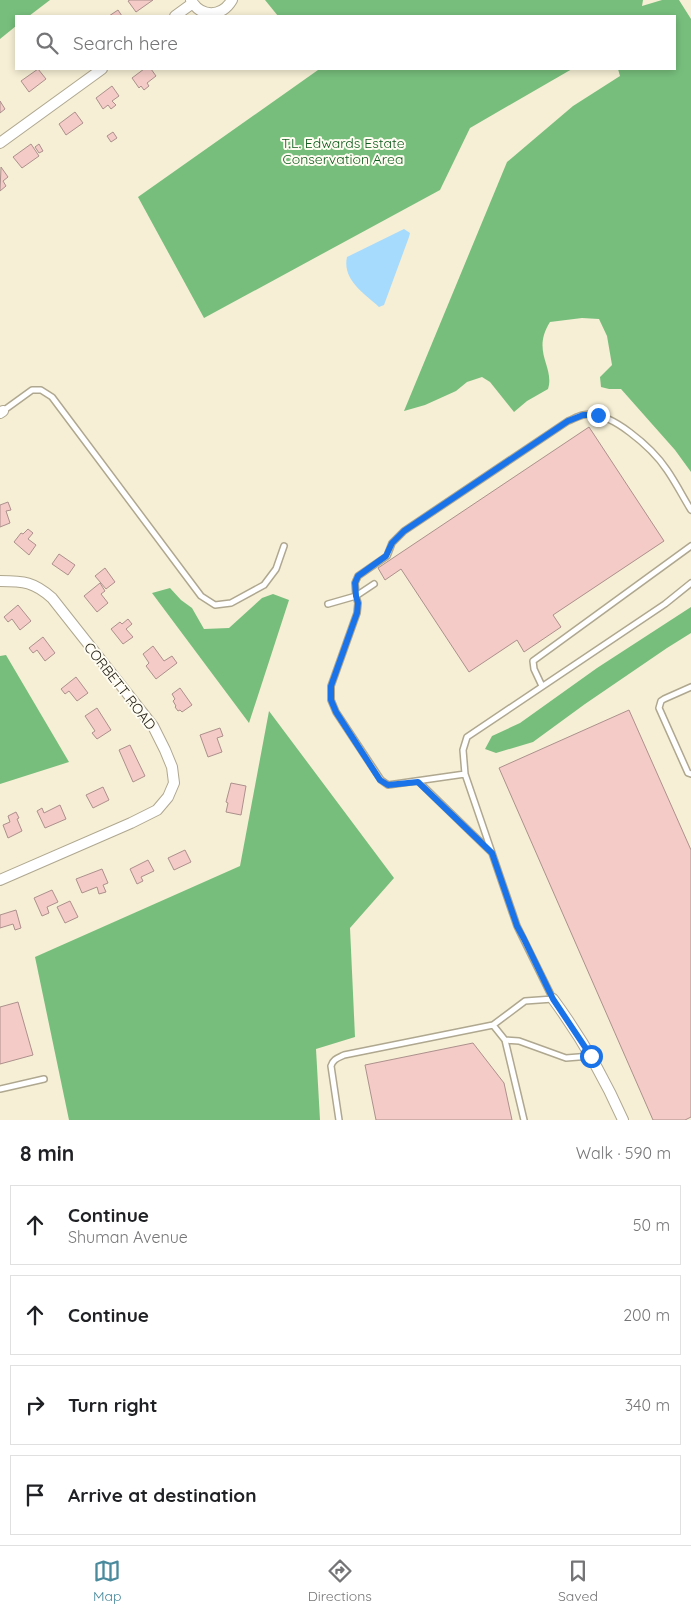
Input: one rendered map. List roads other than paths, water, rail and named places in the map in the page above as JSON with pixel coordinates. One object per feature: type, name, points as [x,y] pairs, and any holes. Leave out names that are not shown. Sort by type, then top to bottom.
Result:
[{"type":"street","points":[[176,15],[192,2],[203,12],[216,13],[228,6],[232,0]]},
{"type":"street","points":[[0,143],[101,70]]},
{"type":"street","name":"CORBETT ROAD","points":[[0,581],[19,581],[38,586],[52,598],[153,726],[166,750],[172,767],[174,783],[168,797],[157,810],[131,824],[0,880]]},
{"type":"street","points":[[553,999],[591,1056],[610,1089],[623,1120]]},
{"type":"lane","points":[[2,412],[32,390],[41,390],[52,397],[201,596],[214,605],[231,603],[264,585],[276,569],[284,546]]},
{"type":"lane","points":[[465,774],[388,785],[380,780],[336,712],[331,700],[331,686],[357,613],[358,603],[355,583],[358,576],[386,556],[392,543],[404,531],[568,421],[583,415],[598,415],[639,440],[666,469],[691,510]]},
{"type":"lane","points":[[542,686],[534,669],[533,661],[691,546]]},
{"type":"lane","points":[[339,1120],[331,1066],[337,1058],[494,1025],[525,1001],[553,999],[517,926],[465,774],[463,750],[468,736],[665,604],[691,583]]},
{"type":"lane","points":[[328,604],[356,596],[374,584]]},
{"type":"lane","points":[[691,687],[664,699],[661,701],[659,708],[688,773],[691,774]]},
{"type":"lane","points":[[418,782],[492,853]]},
{"type":"lane","points":[[494,1025],[505,1040],[524,1120]]},
{"type":"lane","points":[[505,1040],[520,1041],[566,1058],[591,1056]]},
{"type":"lane","points":[[0,1089],[44,1079]]},
{"type":"water","points":[[404,229],[410,233],[409,237],[384,305],[379,307],[351,279],[346,265],[347,257]]},
{"type":"park label","name":"T.L. Edwards Estate Conservation Area","points":[[343,152]]}]
